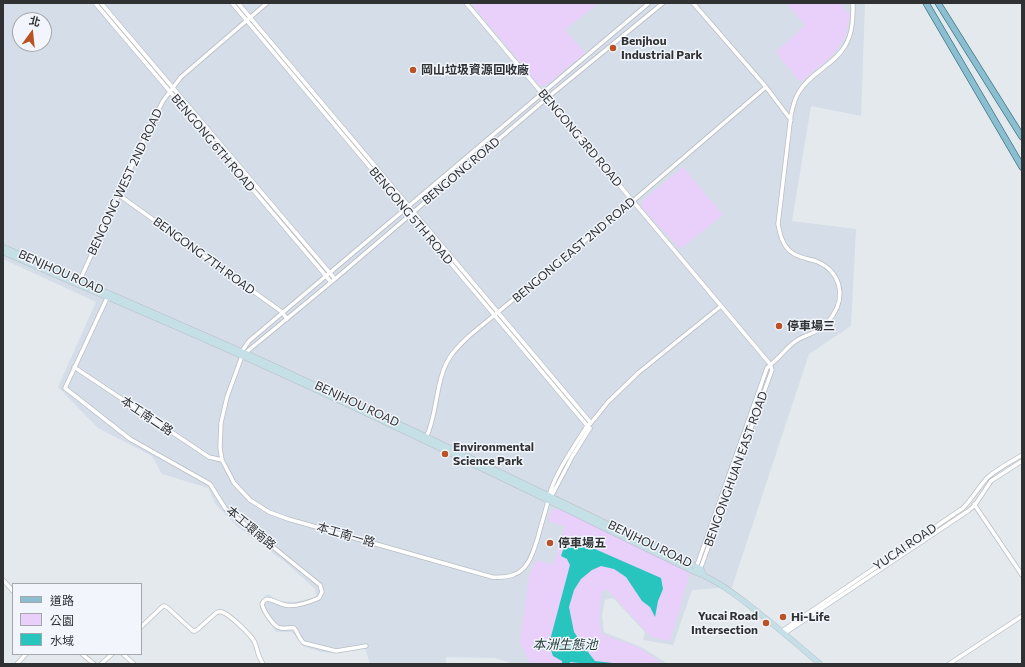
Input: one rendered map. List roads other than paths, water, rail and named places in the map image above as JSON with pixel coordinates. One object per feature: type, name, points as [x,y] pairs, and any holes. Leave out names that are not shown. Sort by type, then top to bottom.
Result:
[{"type":"main road","points":[[926,3],[1022,167]]},
{"type":"main road","points":[[938,3],[1022,137]]},
{"type":"main road","name":"BENJHOU ROAD","points":[[3,247],[79,283]]},
{"type":"main road","name":"BENJHOU ROAD","points":[[3,252],[243,353],[550,497],[699,571],[734,594],[783,632],[820,664]]},
{"type":"street","name":"BENGONG 6TH ROAD","points":[[96,3],[330,282]]},
{"type":"street","name":"BENGONG 6TH ROAD","points":[[101,3],[335,279]]},
{"type":"street","name":"BENGONG 5TH ROAD","points":[[232,3],[589,428]]},
{"type":"street","name":"BENGONG 5TH ROAD","points":[[238,3],[592,423]]},
{"type":"street","name":"BENGONG WEST 2ND ROAD","points":[[79,283],[151,124],[163,101],[181,77],[267,3]]},
{"type":"street","name":"BENGONG 3RD ROAD","points":[[466,3],[770,364]]},
{"type":"street","name":"BENGONG ROAD","points":[[243,353],[248,341],[649,3]]},
{"type":"street","name":"BENGONG ROAD","points":[[243,353],[335,279],[547,98],[663,3]]},
{"type":"street","points":[[693,3],[766,87],[790,120]]},
{"type":"street","points":[[770,364],[780,357],[789,346],[798,339],[814,333],[825,326],[838,305],[840,296],[835,276],[827,267],[817,261],[806,259],[789,250],[783,242],[778,224],[790,120],[795,98],[805,83],[834,59],[846,45],[851,29],[853,3]]},
{"type":"street","name":"BENGONG EAST 2ND ROAD","points":[[426,439],[430,429],[443,370],[450,356],[469,336],[633,201],[766,87]]},
{"type":"street","name":"BENGONG 7TH ROAD","points":[[119,195],[282,312],[287,319]]},
{"type":"street","name":"本工環南路","points":[[108,295],[65,388],[130,439],[210,484],[225,508],[320,585],[322,592],[319,598],[308,603],[290,606],[268,599],[264,601],[262,604],[263,608],[275,626],[282,628],[294,628],[297,630],[301,641],[304,643],[332,650],[366,646]]},
{"type":"street","points":[[589,428],[608,402],[638,373],[721,306]]},
{"type":"street","name":"本工南一路","points":[[243,353],[227,397],[221,423],[220,448],[222,460],[234,483],[250,500],[269,512],[288,519],[492,577],[501,578],[513,575],[521,571],[527,565],[532,556],[550,497],[589,428]]},
{"type":"street","name":"BENGONGHUAN EAST ROAD","points":[[699,571],[772,370],[770,364]]},
{"type":"street","name":"本工南二路","points":[[74,367],[209,457],[222,460]]},
{"type":"street","name":"YUCAI ROAD","points":[[783,632],[963,508],[987,479],[1022,455]]},
{"type":"street","name":"YUCAI ROAD","points":[[783,632],[975,505],[991,481],[1022,461]]},
{"type":"street","points":[[970,501],[975,505],[1022,575]]},
{"type":"street","points":[[3,580],[12,590]]},
{"type":"street","points":[[142,626],[163,606],[166,606],[192,631],[195,631],[218,612],[221,612],[245,630],[252,638],[263,664]]},
{"type":"street","points":[[949,664],[1022,616]]},
{"type":"street","points":[[17,664],[25,655]]},
{"type":"street","points":[[83,655],[94,664]]},
{"type":"street","points":[[101,664],[111,655]]},
{"type":"street","points":[[124,655],[134,664]]},
{"type":"water","name":"本洲生態池","points":[[572,542],[579,542],[661,578],[663,589],[658,601],[655,617],[650,607],[642,601],[626,577],[614,569],[601,566],[592,570],[581,579],[574,590],[569,607],[574,632],[595,661],[621,664],[588,664],[570,662],[570,664],[562,664],[562,661],[553,656],[549,644],[570,565],[567,559],[561,556],[564,547],[570,548]]},
{"type":"place","name":"Benjhou Industrial Park","points":[[613,48]]},
{"type":"place","name":"岡山垃圾資源回收廠","points":[[413,70]]},
{"type":"place","name":"停車場三","points":[[779,326]]},
{"type":"place","name":"Environmental Science Park","points":[[445,454]]},
{"type":"place","name":"停車場五","points":[[550,543]]},
{"type":"place","name":"Hi-Life","points":[[783,617]]},
{"type":"place","name":"Yucai Road Intersection","points":[[766,623]]}]
